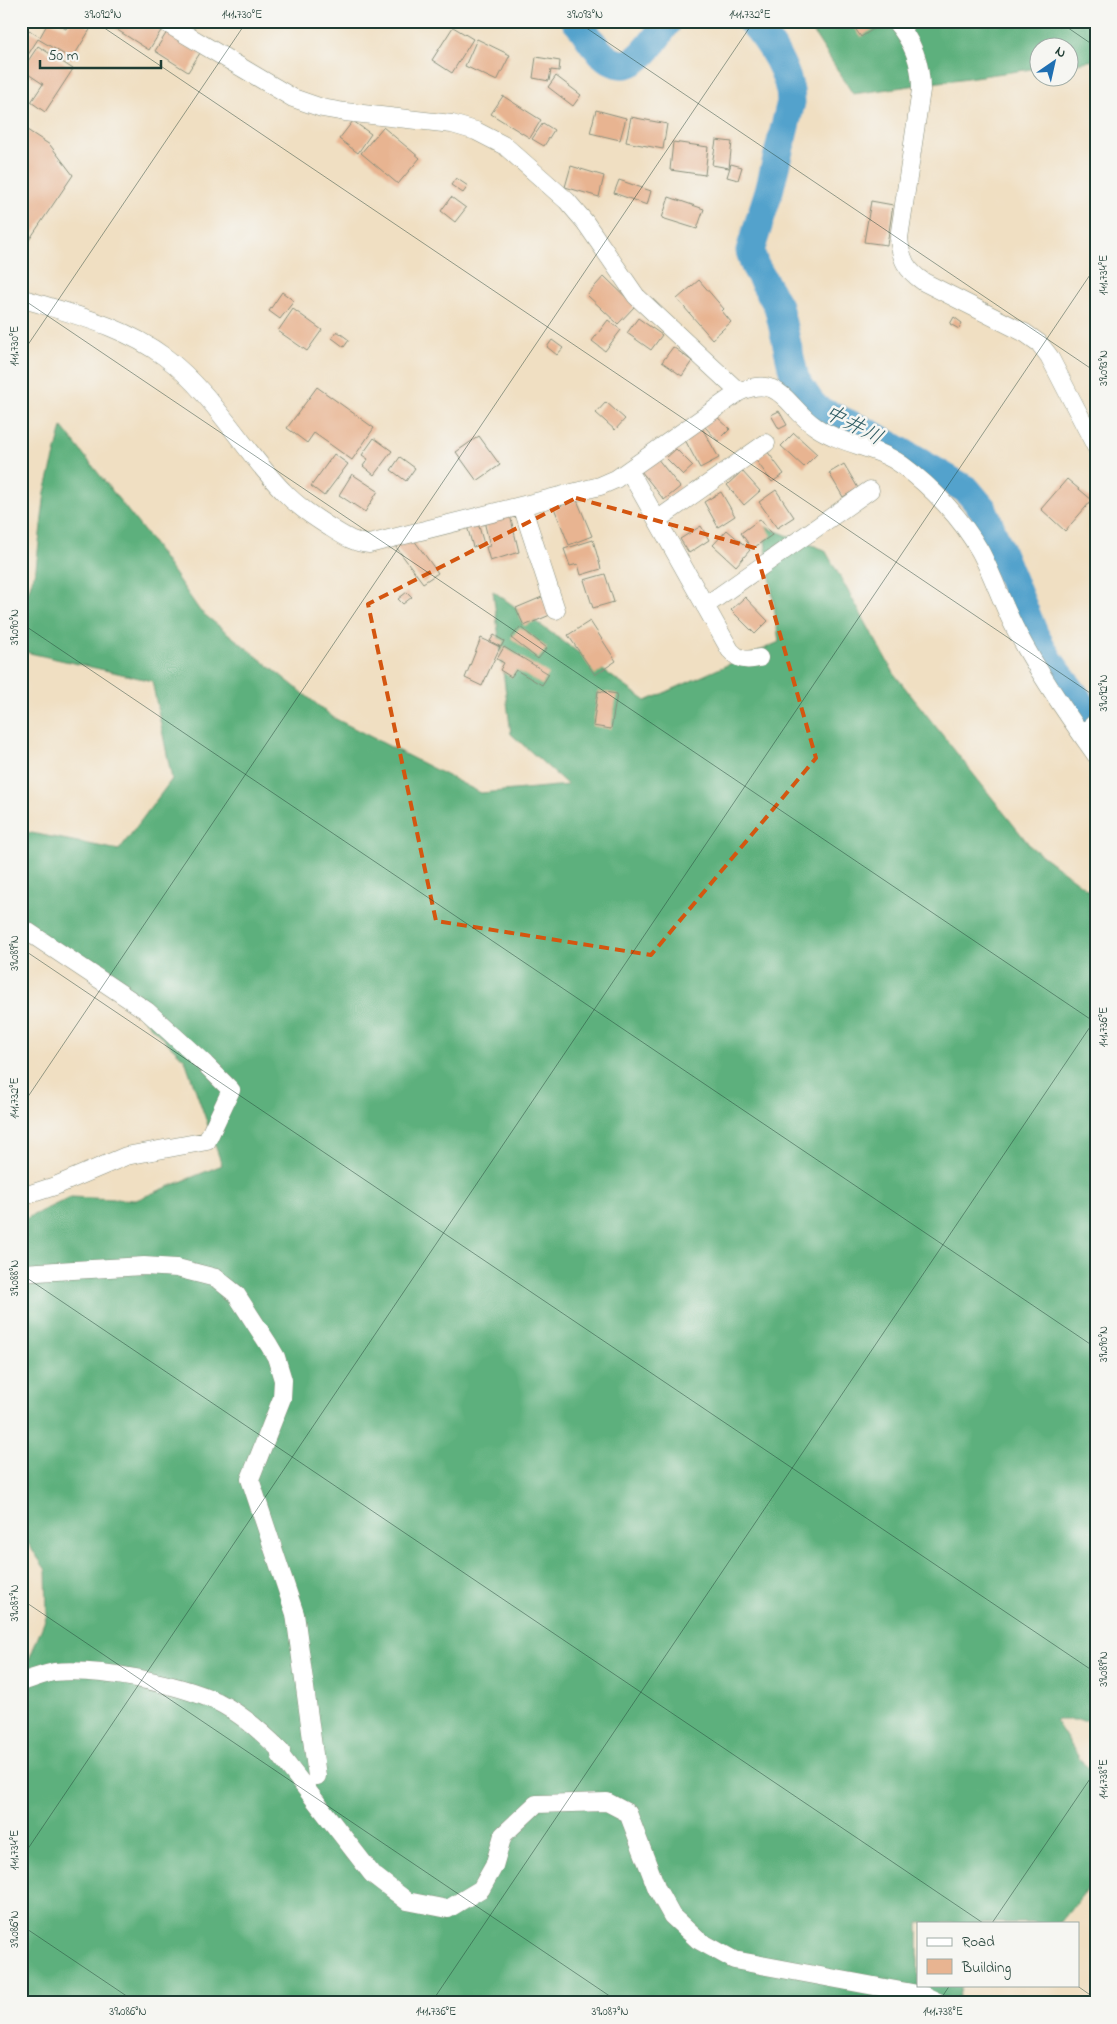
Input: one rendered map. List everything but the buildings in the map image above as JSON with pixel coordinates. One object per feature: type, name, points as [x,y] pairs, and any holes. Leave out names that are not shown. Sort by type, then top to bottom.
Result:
[{"type":"street","points":[[164,21],[293,98],[338,110],[452,124],[476,131],[505,146],[567,201],[585,222],[636,296],[739,392]]},
{"type":"street","points":[[895,21],[906,34],[916,52],[921,71],[921,90],[899,238],[900,257],[909,272],[924,282],[1025,333],[1039,343],[1049,356],[1096,447]]},
{"type":"street","points":[[21,298],[106,324],[132,336],[165,358],[220,413],[282,491],[306,511],[359,544],[369,544],[600,486],[630,472],[739,392],[754,386],[768,387],[780,392],[807,421],[824,432],[839,440],[882,453],[902,464],[920,480],[968,532],[981,553],[1001,603],[1019,636],[1089,729],[1096,754]]},
{"type":"street","points":[[657,520],[766,443]]},
{"type":"street","points":[[630,472],[730,650],[737,658],[747,660],[758,658]]},
{"type":"street","points":[[705,606],[870,490]]},
{"type":"street","points":[[522,506],[556,610]]},
{"type":"street","points":[[21,927],[147,1011],[231,1090],[207,1141],[126,1156],[55,1186],[21,1196]]},
{"type":"street","points":[[21,1273],[144,1266],[177,1268],[216,1278],[236,1294],[269,1346],[276,1358],[283,1380],[282,1398],[250,1480],[295,1614],[317,1776]]},
{"type":"street","points":[[21,1682],[53,1672],[100,1672],[192,1692],[220,1703],[261,1731],[281,1751],[280,1755],[372,1874],[407,1901],[448,1909],[481,1888],[494,1866],[502,1835],[536,1804],[607,1802],[628,1813],[657,1889],[672,1916],[698,1940],[734,1960],[923,1995],[940,2003]]},
{"type":"highlighted area","points":[[576,498],[755,548],[816,758],[651,955],[436,921],[368,604]]},
{"type":"green space","points":[[806,21],[1096,21],[1096,60],[1080,62],[1080,38],[1030,38],[1030,69],[853,94]]},
{"type":"green space","points":[[62,427],[150,539],[200,611],[334,718],[481,793],[568,785],[511,734],[493,591],[646,701],[779,642],[763,526],[825,550],[895,675],[1031,847],[1096,896],[1096,1720],[1055,1720],[1080,1759],[1096,1776],[1096,1878],[1061,1922],[917,1922],[917,1986],[962,1986],[957,2003],[21,2003],[21,1679],[47,1615],[46,1570],[21,1533],[21,1221],[71,1197],[136,1200],[222,1165],[185,1060],[96,973],[21,937],[21,831],[119,850],[172,779],[152,681],[21,651],[21,614],[36,568],[45,492]]},
{"type":"waterway","name":"中井川","points":[[576,21],[595,46],[607,58],[618,63],[627,63],[645,52],[668,21]]},
{"type":"waterway","name":"中井川","points":[[751,21],[772,48],[783,70],[790,92],[791,102],[769,191],[750,251],[755,266],[778,306],[795,379],[810,402],[818,410],[869,433],[967,490],[983,509],[1035,636],[1050,662],[1096,724]]}]
